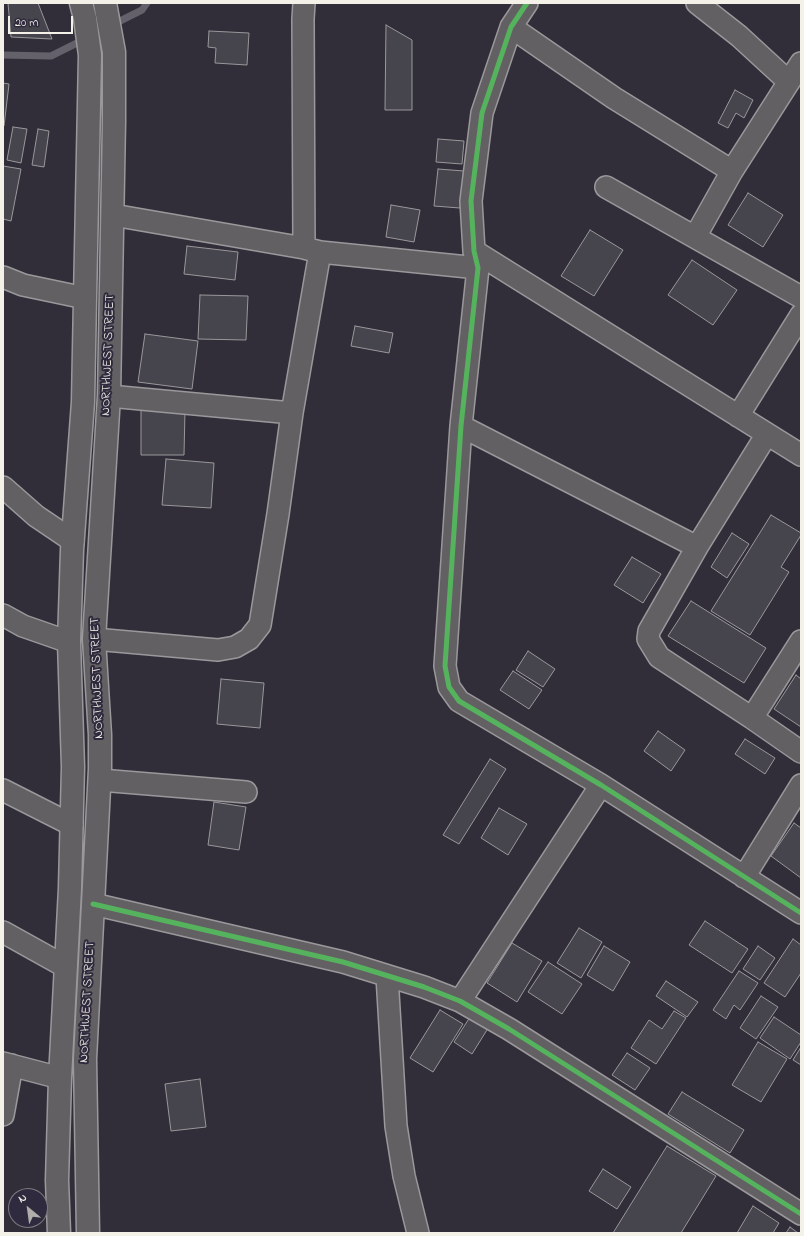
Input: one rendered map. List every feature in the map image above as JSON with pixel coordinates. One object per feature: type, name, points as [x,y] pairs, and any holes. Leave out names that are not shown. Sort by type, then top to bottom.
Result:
[{"type":"main road","name":"NORTHWEST STREET","points":[[88,1233],[85,1059],[100,780],[100,735],[94,639],[109,396],[113,215],[114,52],[107,9]]},
{"type":"main road","name":"NORTHWEST STREET","points":[[59,1233],[57,1180],[60,1078],[72,825],[73,768],[69,642],[73,541],[83,402],[90,55],[83,10]]},
{"type":"street","points":[[94,639],[218,650],[235,647],[249,639],[260,625],[278,514],[312,250],[303,19],[304,3]]},
{"type":"street","points":[[527,3],[512,28],[482,113],[471,201],[476,260],[461,426],[445,666],[448,687],[459,701],[601,785],[801,913]]},
{"type":"street","points":[[697,3],[739,36],[789,82]]},
{"type":"street","points":[[512,28],[614,98],[732,171]]},
{"type":"street","points":[[695,237],[732,171],[801,63]]},
{"type":"street","points":[[606,187],[801,297]]},
{"type":"street","points":[[113,215],[312,250],[476,260],[801,455]]},
{"type":"street","points":[[3,277],[23,285],[85,298]]},
{"type":"street","points":[[738,416],[801,315]]},
{"type":"street","points":[[109,396],[292,413]]},
{"type":"street","points":[[461,426],[696,547]]},
{"type":"street","points":[[767,434],[696,547],[649,631],[648,639],[659,658],[752,718],[801,752]]},
{"type":"street","points":[[3,486],[36,516],[73,541]]},
{"type":"street","points":[[3,615],[23,626],[69,642]]},
{"type":"street","points":[[752,718],[801,641]]},
{"type":"street","points":[[100,780],[246,792]]},
{"type":"street","points":[[460,1001],[601,785]]},
{"type":"street","points":[[744,877],[801,785]]},
{"type":"street","points":[[3,790],[72,825]]},
{"type":"street","points":[[93,904],[343,962],[460,1001],[516,1033],[801,1214]]},
{"type":"street","points":[[3,932],[66,967]]},
{"type":"street","points":[[387,976],[396,1126],[404,1176],[418,1233]]},
{"type":"street","points":[[3,1115],[7,1064],[60,1078]]},
{"type":"building","points":[[8,3],[38,3],[52,39],[11,37]]},
{"type":"building","points":[[386,25],[412,40],[412,110],[385,110]]},
{"type":"building","points":[[209,31],[249,33],[247,65],[215,63],[216,48],[208,47]]},
{"type":"building","points":[[3,83],[9,84],[4,126],[3,126]]},
{"type":"building","points":[[735,90],[753,100],[744,118],[736,113],[728,128],[718,123]]},
{"type":"building","points":[[13,127],[27,129],[21,163],[7,160]]},
{"type":"building","points":[[38,129],[49,131],[44,167],[32,165]]},
{"type":"building","points":[[438,139],[464,141],[462,164],[436,162]]},
{"type":"building","points":[[3,166],[21,169],[11,221],[3,219]]},
{"type":"building","points":[[438,169],[464,171],[460,208],[434,206]]},
{"type":"building","points":[[748,193],[783,215],[763,247],[728,225]]},
{"type":"building","points":[[391,205],[420,210],[414,242],[386,237]]},
{"type":"building","points":[[590,230],[623,250],[594,296],[561,276]]},
{"type":"building","points":[[187,246],[238,252],[235,280],[184,274]]},
{"type":"building","points":[[692,260],[737,290],[713,325],[668,295]]},
{"type":"building","points":[[200,295],[248,296],[246,340],[198,339]]},
{"type":"building","points":[[355,326],[393,333],[389,353],[351,346]]},
{"type":"building","points":[[145,334],[198,341],[192,389],[138,382]]},
{"type":"building","points":[[141,410],[185,410],[184,455],[141,455]]},
{"type":"building","points":[[166,459],[214,463],[211,508],[162,505]]},
{"type":"building","points":[[771,515],[801,533],[801,535],[781,567],[789,572],[750,635],[711,611]]},
{"type":"building","points":[[732,533],[749,544],[727,578],[711,567]]},
{"type":"building","points":[[632,557],[661,574],[643,603],[614,585]]},
{"type":"building","points":[[691,601],[766,648],[744,683],[668,636]]},
{"type":"building","points":[[528,651],[555,669],[543,687],[516,670]]},
{"type":"building","points":[[513,671],[542,690],[529,709],[500,690]]},
{"type":"building","points":[[796,675],[801,679],[801,727],[774,709]]},
{"type":"building","points":[[221,679],[264,683],[260,728],[217,724]]},
{"type":"building","points":[[658,731],[685,750],[671,771],[644,751]]},
{"type":"building","points":[[745,739],[775,758],[765,774],[735,754]]},
{"type":"building","points":[[490,759],[506,769],[459,844],[443,835]]},
{"type":"building","points":[[214,802],[246,807],[239,850],[208,845]]},
{"type":"building","points":[[499,808],[527,824],[508,855],[481,838]]},
{"type":"building","points":[[794,823],[801,828],[801,878],[771,856]]},
{"type":"building","points":[[705,921],[748,949],[732,973],[689,945]]},
{"type":"building","points":[[579,928],[602,942],[581,978],[557,963]]},
{"type":"building","points":[[793,939],[801,945],[801,973],[785,997],[764,983]]},
{"type":"building","points":[[512,943],[542,961],[517,1002],[487,983]]},
{"type":"building","points":[[604,946],[630,962],[613,991],[587,975]]},
{"type":"building","points":[[758,946],[775,958],[760,980],[743,969]]},
{"type":"building","points":[[548,962],[582,984],[562,1014],[528,992]]},
{"type":"building","points":[[739,971],[758,983],[740,1010],[734,1005],[726,1019],[713,1010]]},
{"type":"building","points":[[666,981],[698,1002],[687,1017],[656,996]]},
{"type":"building","points":[[761,996],[778,1007],[756,1039],[740,1028]]},
{"type":"building","points":[[440,1010],[463,1024],[433,1072],[410,1058]]},
{"type":"building","points":[[674,1011],[686,1018],[656,1064],[631,1048],[649,1020],[662,1029]]},
{"type":"building","points":[[472,1014],[490,1025],[472,1054],[454,1042]]},
{"type":"building","points":[[774,1017],[801,1035],[801,1042],[790,1059],[760,1038]]},
{"type":"building","points":[[758,1042],[787,1059],[761,1102],[732,1085]]},
{"type":"building","points":[[801,1047],[801,1065],[793,1060]]},
{"type":"building","points":[[627,1053],[650,1068],[635,1090],[612,1075]]},
{"type":"building","points":[[200,1079],[206,1127],[171,1131],[165,1084]]},
{"type":"building","points":[[682,1092],[744,1130],[730,1153],[668,1114]]},
{"type":"building","points":[[667,1146],[716,1176],[681,1233],[613,1233]]},
{"type":"building","points":[[603,1169],[631,1187],[617,1209],[589,1191]]},
{"type":"building","points":[[753,1206],[779,1223],[773,1233],[737,1233]]},
{"type":"building","points":[[790,1227],[798,1233],[786,1233]]},
{"type":"waterway","points":[[112,25],[142,10],[147,3]]},
{"type":"waterway","points":[[3,55],[51,56],[85,39]]},
{"type":"cycle path","points":[[527,3],[511,27],[482,113],[471,201],[474,251],[478,268],[461,426],[445,666],[449,687],[459,701],[601,785],[801,913]]},
{"type":"cycle path","points":[[93,904],[343,962],[424,987],[460,1001],[509,1029],[801,1214]]}]
